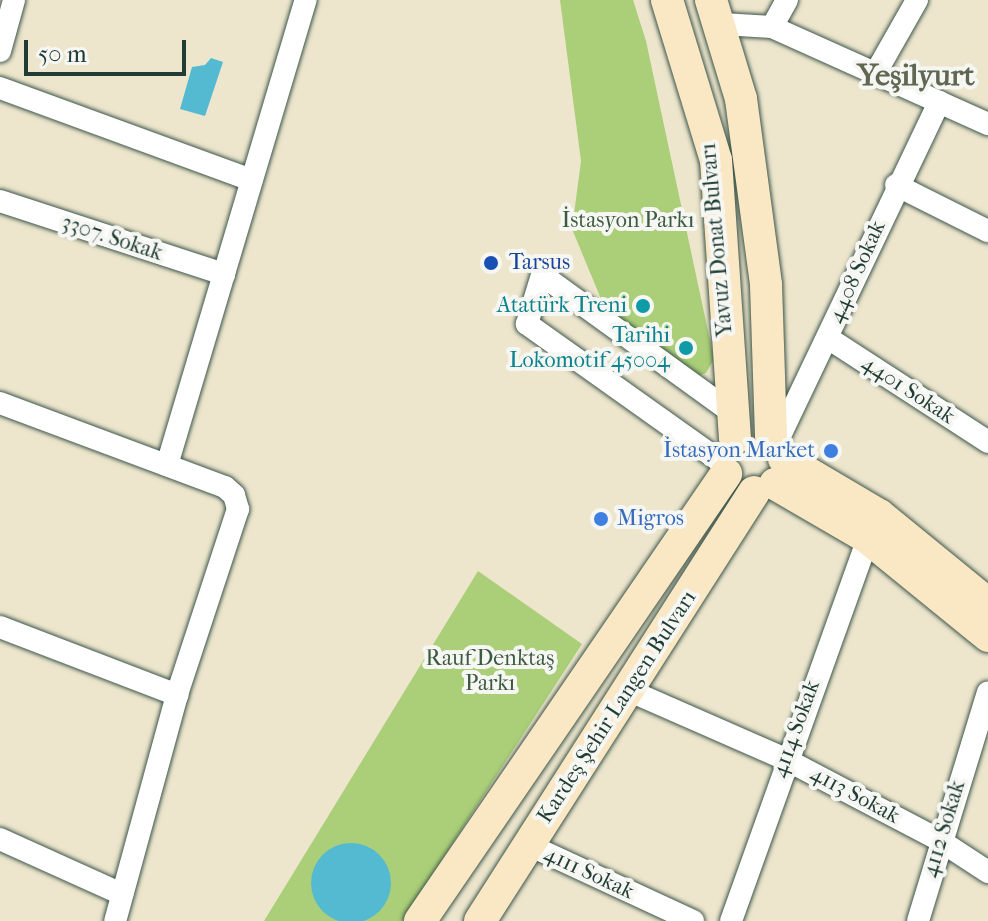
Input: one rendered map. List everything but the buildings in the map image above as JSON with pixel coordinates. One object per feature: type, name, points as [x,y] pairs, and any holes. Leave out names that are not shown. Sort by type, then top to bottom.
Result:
[{"type":"street","points":[[0,51],[14,0]]},
{"type":"street","points":[[167,465],[306,0]]},
{"type":"street","name":"Yavuz Donat Bulvarı","points":[[667,0],[716,160],[729,447]]},
{"type":"street","points":[[772,27],[787,0]]},
{"type":"street","points":[[875,74],[917,0]]},
{"type":"street","points":[[716,12],[772,27],[988,124]]},
{"type":"street","name":"Yavuz Donat Bulvarı","points":[[716,12],[741,99],[766,285],[772,463]]},
{"type":"street","points":[[0,88],[252,180]]},
{"type":"street","name":"4408 Sokak","points":[[772,463],[896,185],[939,102]]},
{"type":"street","points":[[896,185],[988,231]]},
{"type":"street","name":"3307. Sokak","points":[[0,201],[224,274]]},
{"type":"street","points":[[729,447],[527,324],[542,275],[729,447],[737,487],[772,463]]},
{"type":"street","name":"4401 Sokak","points":[[828,338],[988,442]]},
{"type":"street","points":[[0,403],[225,487],[234,495],[238,509],[177,695],[115,921]]},
{"type":"street","points":[[729,447],[753,432],[772,463],[988,636]]},
{"type":"street","name":"Kardeş Şehir Langen Bulvarı","points":[[420,921],[729,447]]},
{"type":"street","points":[[772,463],[879,515],[988,604]]},
{"type":"street","name":"Kardeş Şehir Langen Bulvarı","points":[[480,921],[772,463]]},
{"type":"street","name":"4114 Sokak","points":[[731,921],[785,759],[868,538]]},
{"type":"street","points":[[0,627],[177,695]]},
{"type":"street","name":"4113 Sokak","points":[[628,690],[785,759],[939,840],[988,872]]},
{"type":"street","name":"4112 Sokak","points":[[918,921],[939,840],[988,692]]},
{"type":"street","points":[[0,839],[122,894]]},
{"type":"street","name":"4111 Sokak","points":[[529,845],[693,921]]},
{"type":"green space","name":"İstasyon Parkı","points":[[560,0],[633,0],[646,41],[714,359],[706,373],[693,378],[606,311],[572,229],[581,161]]},
{"type":"green space","name":"Rauf Denktaş Parkı","points":[[478,571],[582,644],[402,921],[264,921]]},
{"type":"water","points":[[211,58],[223,62],[205,116],[180,109],[192,67],[205,65]]},
{"type":"water","points":[[351,843],[366,846],[379,855],[388,868],[391,883],[388,898],[379,911],[366,920],[351,923],[336,920],[323,911],[314,898],[311,883],[314,868],[323,855],[336,846]]},
{"type":"place","name":"Tarsus","points":[[491,263]]},
{"type":"place","name":"Atatürk Treni","points":[[643,306]]},
{"type":"place","name":"Tarihi Lokomotif 45004","points":[[686,348]]},
{"type":"place","name":"İstasyon Market","points":[[831,451]]},
{"type":"place","name":"Migros","points":[[601,519]]},
{"type":"district","name":"Yeşilyurt","points":[[916,76]]}]
